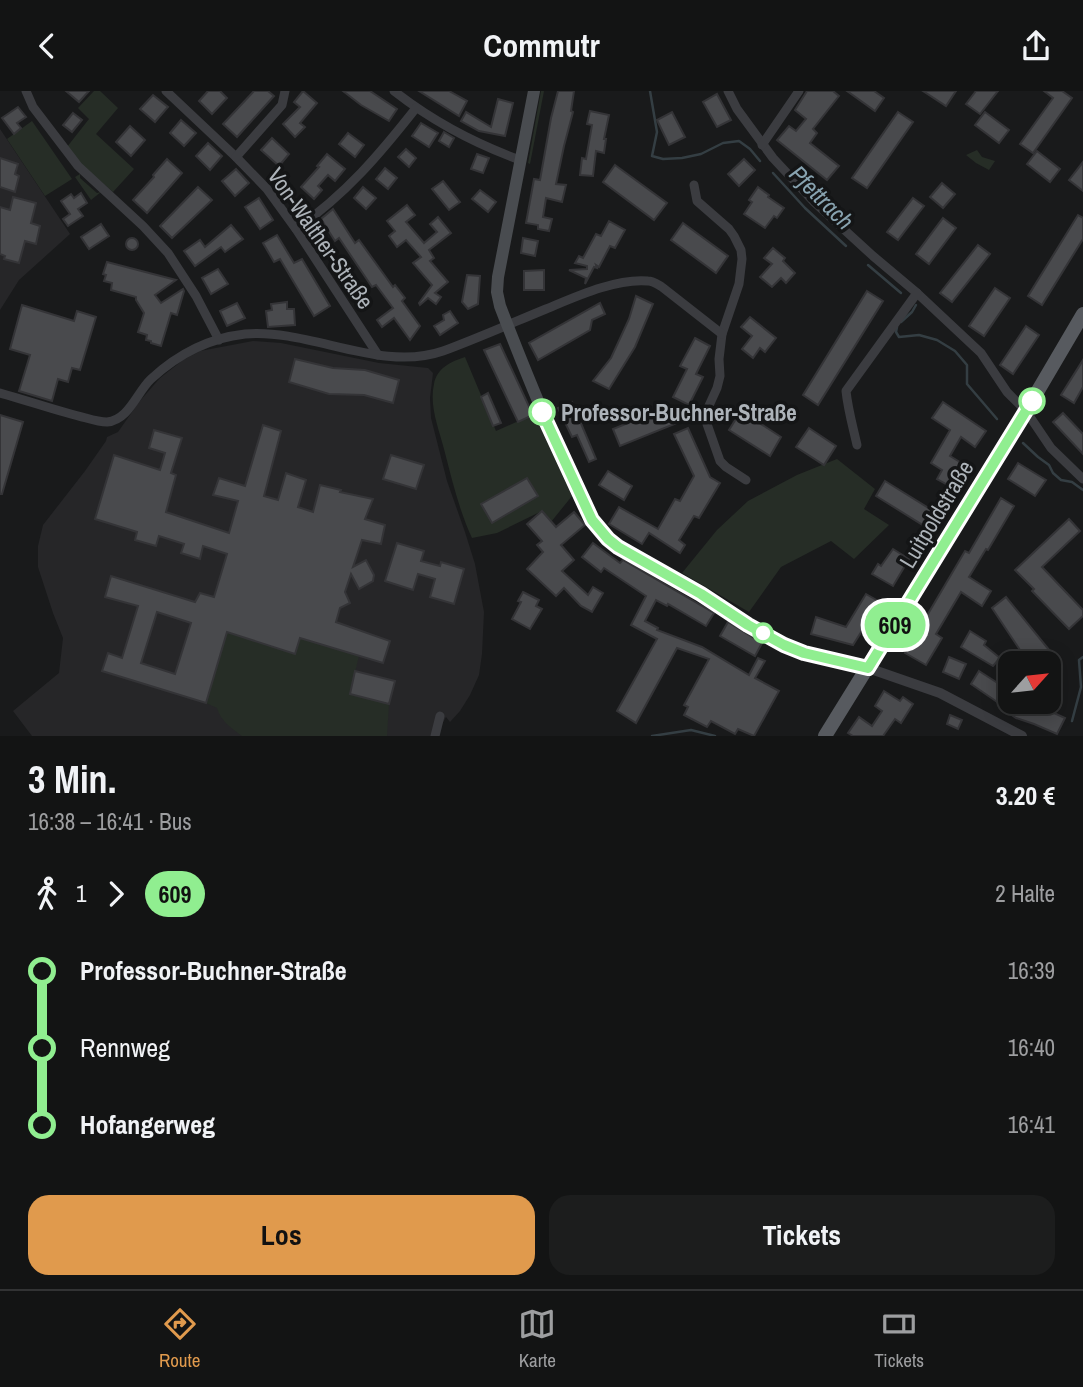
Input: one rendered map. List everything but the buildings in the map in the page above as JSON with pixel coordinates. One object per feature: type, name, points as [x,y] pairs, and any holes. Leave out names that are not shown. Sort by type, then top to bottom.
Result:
[{"type":"main road","points":[[534,91],[498,277],[499,306],[538,405],[592,520],[608,539],[628,554],[701,594],[784,645],[804,653],[868,668]]},
{"type":"main road","name":"Luitpoldstraße","points":[[825,736],[1083,314]]},
{"type":"street","points":[[26,91],[33,107],[78,166],[168,253],[197,296],[219,340]]},
{"type":"street","name":"Von-Walther-Straße","points":[[166,91],[267,189],[378,355]]},
{"type":"street","points":[[236,157],[282,105],[285,91]]},
{"type":"street","points":[[394,91],[416,108],[503,154],[520,160]]},
{"type":"street","points":[[728,91],[762,145],[814,202],[981,353],[1007,392],[1026,411],[1051,448],[1083,479]]},
{"type":"street","points":[[762,145],[799,91]]},
{"type":"street","points":[[296,229],[352,183],[416,108]]},
{"type":"street","points":[[694,185],[697,201],[732,232],[741,250],[739,284],[722,334],[720,376],[707,410],[707,423],[720,461],[746,480]]},
{"type":"street","points":[[0,393],[74,415],[109,422],[123,415],[150,380],[179,357],[192,349],[219,340],[245,334],[287,337],[378,355],[408,357],[433,354],[592,291],[618,284],[648,281],[670,293],[722,334]]},
{"type":"street","points":[[856,446],[846,391],[917,293]]},
{"type":"street","points":[[868,668],[940,693],[1022,736]]},
{"type":"street","points":[[435,736],[440,716]]},
{"type":"shaded area","points":[[94,91],[100,91],[118,108],[96,134],[134,169],[113,192],[77,161],[67,147],[89,119],[78,108]]},
{"type":"shaded area","points":[[541,91],[544,91],[530,164],[528,163]]},
{"type":"shaded area","points":[[32,121],[72,179],[45,196],[7,139]]},
{"type":"shaded area","points":[[0,129],[70,234],[19,280],[0,310]]},
{"type":"shaded area","points":[[977,150],[982,157],[995,161],[989,170],[966,155]]},
{"type":"shaded area","points":[[80,174],[80,178],[97,193],[101,192],[91,200],[75,177]]},
{"type":"shaded area","points":[[253,341],[281,343],[379,363],[428,368],[433,373],[431,418],[447,481],[475,564],[484,612],[479,675],[470,695],[450,722],[446,717],[435,736],[32,736],[13,711],[59,673],[63,638],[38,567],[38,546],[43,525],[85,471],[107,437],[118,432],[160,378],[200,351]]},
{"type":"shaded area","points":[[465,357],[496,431],[534,414],[572,496],[551,522],[542,511],[497,533],[472,538],[456,495],[433,401],[434,384],[438,374],[449,364]]},
{"type":"shaded area","points":[[837,459],[875,489],[864,509],[889,525],[854,559],[831,541],[781,567],[749,612],[682,573],[717,530],[748,501],[797,475]]},
{"type":"shaded area","points":[[227,632],[295,653],[300,638],[359,656],[350,693],[389,704],[387,736],[242,736],[230,727],[217,708],[206,703]]},
{"type":"waterway","name":"Pfettrach","points":[[650,91],[657,132],[652,156],[663,159],[682,158],[701,154],[723,143],[739,141],[760,161]]},
{"type":"waterway","name":"Pfettrach","points":[[773,173],[805,208],[846,246]]},
{"type":"waterway","name":"Pfettrach","points":[[868,265],[901,293]]},
{"type":"waterway","name":"Pfettrach","points":[[901,322],[916,305]]},
{"type":"waterway","name":"Pfettrach","points":[[897,327],[899,337],[919,335],[937,340],[955,351],[967,365],[967,384],[997,419]]},
{"type":"waterway","name":"Pfettrach","points":[[1023,443],[1049,465],[1061,480],[1072,482],[1083,490]]},
{"type":"waterway","name":"Pfettrach","points":[[1072,721],[1081,687],[1079,660],[1083,657]]},
{"type":"waterway","points":[[652,736],[691,730],[715,736]]},
{"type":"bus line","name":"609","points":[[542,412],[592,520],[618,547],[784,645],[804,653],[868,668],[1032,401]]},
{"type":"place","name":"Professor-Buchner-Straße","points":[[542,412]]}]
